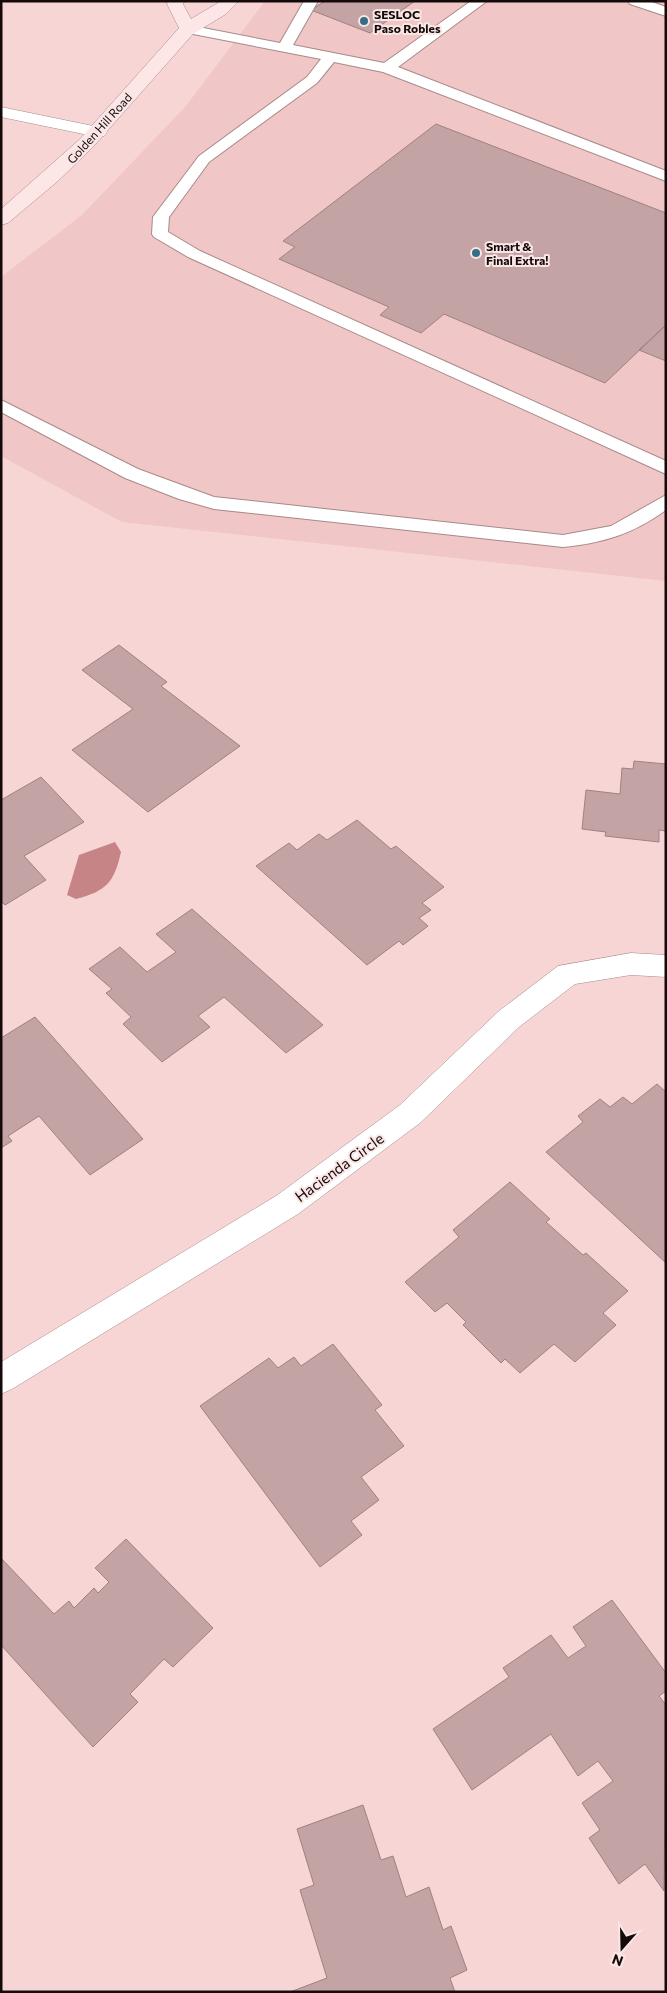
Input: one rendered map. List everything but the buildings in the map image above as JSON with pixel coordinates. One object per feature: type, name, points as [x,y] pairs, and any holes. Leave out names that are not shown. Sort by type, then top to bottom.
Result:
[{"type":"main road","points":[[177,1],[175,4],[188,28]]},
{"type":"main road","name":"Golden Hill Road","points":[[1,219],[51,179],[98,132],[188,28],[222,12],[231,1]]},
{"type":"street","points":[[1,112],[98,132]]},
{"type":"street","name":"Hacienda Circle","points":[[1,1379],[287,1204],[410,1114],[509,1018],[568,974],[631,964],[666,966]]},
{"type":"lane","points":[[284,48],[311,1]]},
{"type":"lane","points":[[387,68],[480,1]]},
{"type":"lane","points":[[635,1],[666,12]]},
{"type":"lane","points":[[188,28],[387,68],[666,176]]},
{"type":"lane","points":[[331,57],[312,80],[204,159],[161,217],[160,234],[194,254],[666,468]]},
{"type":"lane","points":[[1,405],[126,472],[178,494],[214,503],[562,542],[601,538],[632,526],[666,501]]},
{"type":"shaded area","points":[[265,1],[666,1],[666,581],[122,522],[1,456],[1,277],[82,215],[186,106]]},
{"type":"shaded area","points":[[115,842],[121,852],[112,878],[107,884],[95,893],[76,899],[67,895],[79,855]]},
{"type":"place","name":"SESLOC Paso Robles","points":[[364,21]]},
{"type":"place","name":"Smart & Final Extra!","points":[[476,253]]}]
